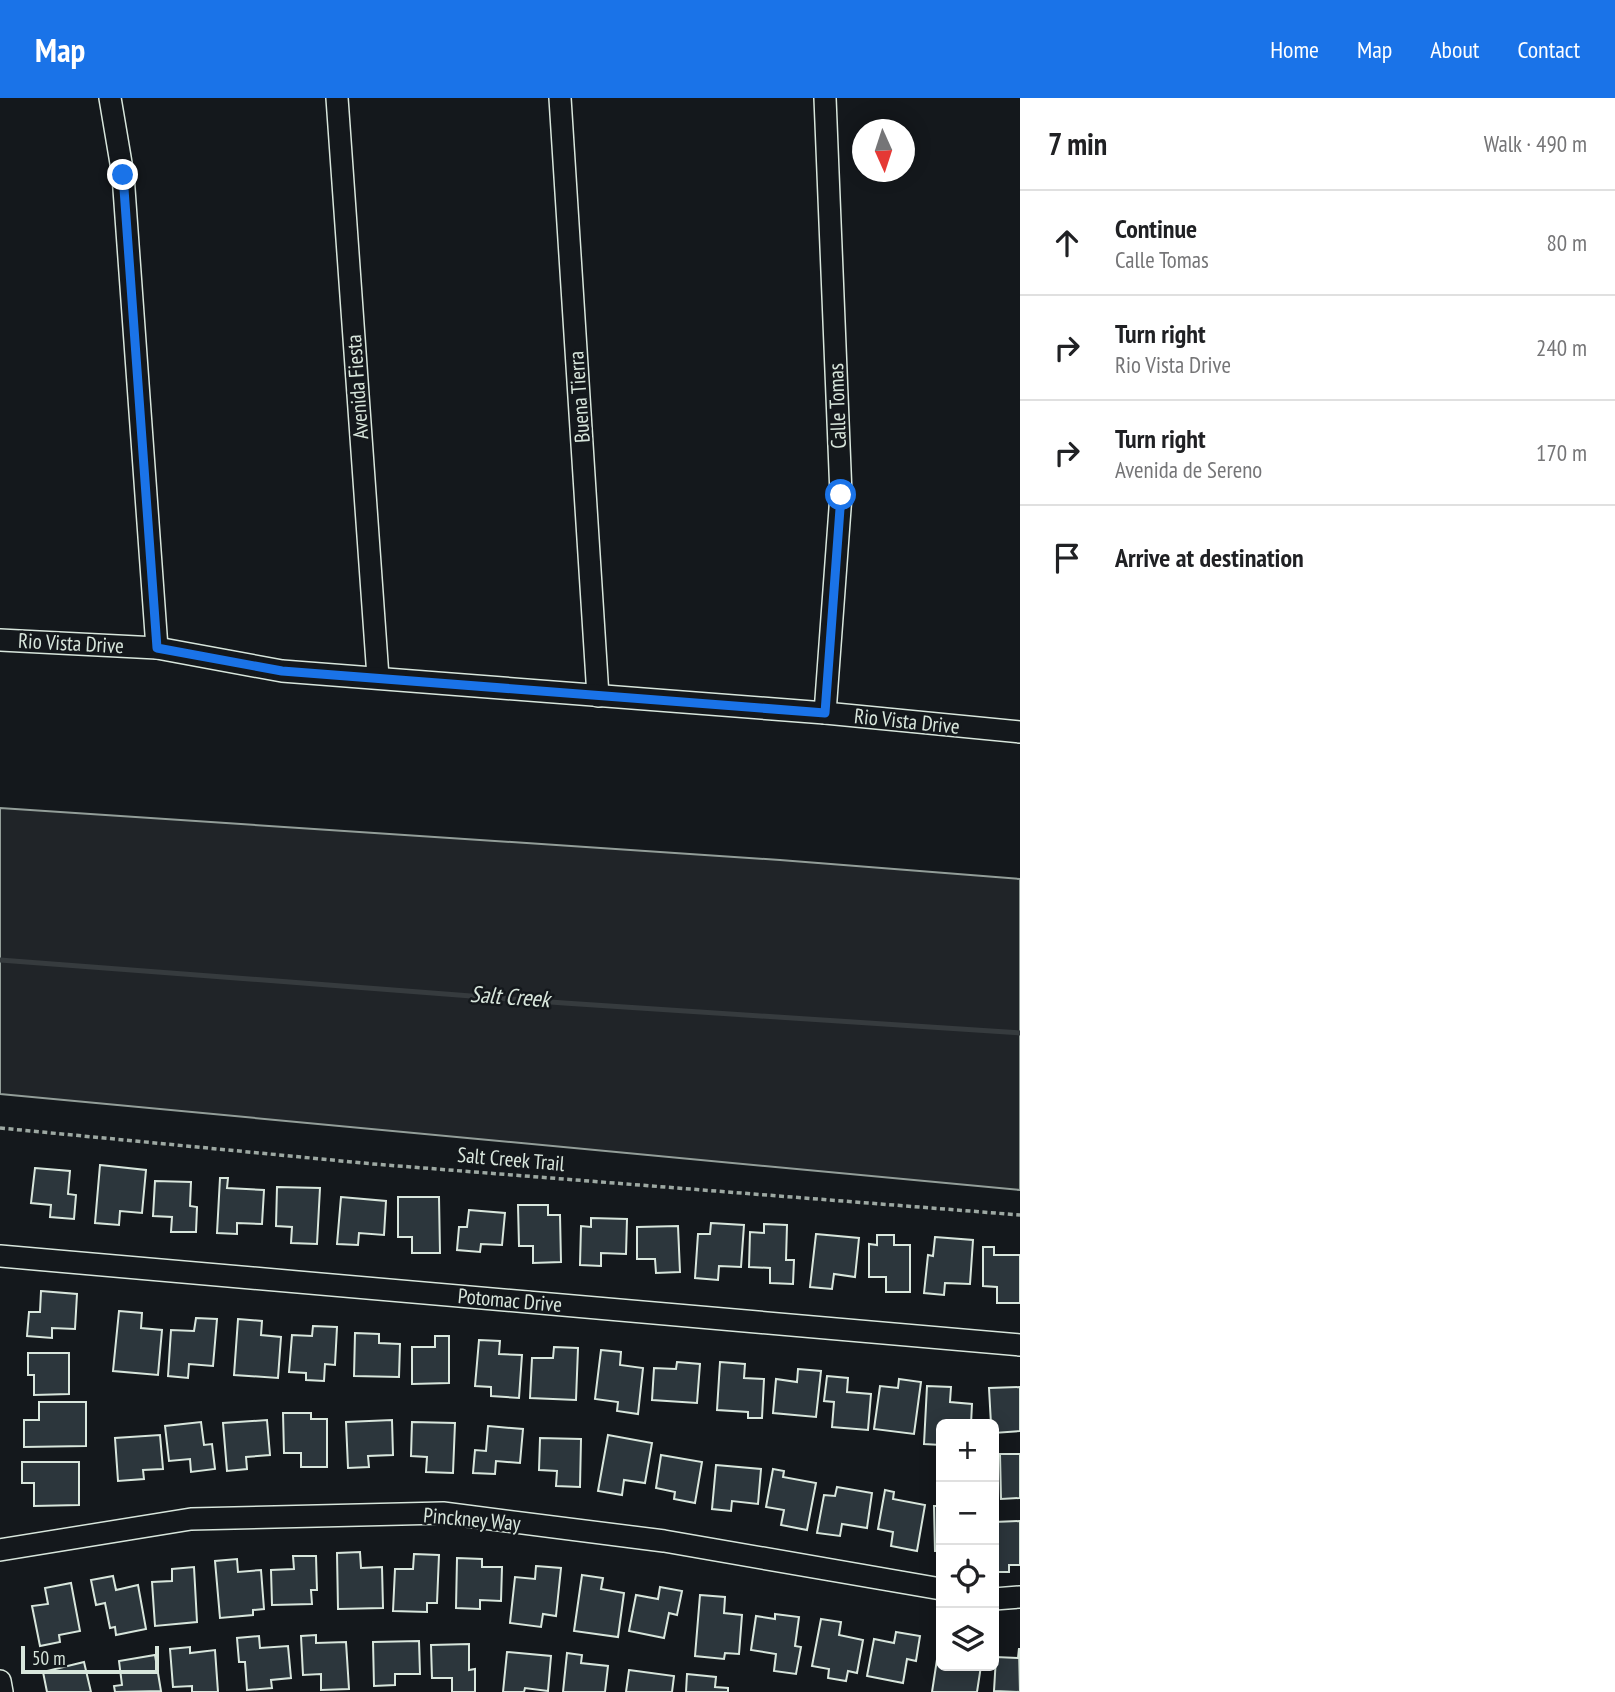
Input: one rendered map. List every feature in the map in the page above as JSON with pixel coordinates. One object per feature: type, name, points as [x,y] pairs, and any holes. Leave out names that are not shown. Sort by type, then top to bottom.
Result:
[{"type":"street","points":[[110,98],[123,175],[157,648]]},
{"type":"street","name":"Avenida Fiesta","points":[[337,98],[378,677]]},
{"type":"street","name":"Buena Tierra","points":[[560,98],[598,696]]},
{"type":"street","name":"Calle Tomas","points":[[825,98],[841,495],[825,713]]},
{"type":"street","name":"Rio Vista Drive","points":[[0,640],[157,648],[282,671],[825,713],[1020,732]]},
{"type":"street","name":"Potomac Drive","points":[[0,1256],[1020,1345]]},
{"type":"street","name":"Pinckney Way","points":[[0,1550],[191,1520],[443,1513],[664,1541],[936,1588]]},
{"type":"street","points":[[999,1599],[1020,1597]]},
{"type":"street","points":[[0,1681],[2,1692]]},
{"type":"path","name":"Salt Creek Trail","points":[[0,1128],[373,1164],[1020,1215]]},
{"type":"shaded area","points":[[0,808],[780,860],[1020,879],[1020,1190],[0,1094]]},
{"type":"building","points":[[100,1165],[146,1170],[142,1213],[120,1211],[119,1225],[95,1223]]},
{"type":"building","points":[[35,1168],[70,1171],[68,1194],[76,1195],[74,1219],[50,1217],[51,1205],[31,1203]]},
{"type":"building","points":[[220,1178],[228,1178],[227,1188],[264,1190],[262,1224],[237,1223],[237,1234],[217,1233]]},
{"type":"building","points":[[155,1181],[191,1182],[190,1206],[197,1207],[196,1232],[171,1232],[172,1217],[153,1216]]},
{"type":"building","points":[[277,1187],[320,1188],[317,1244],[291,1243],[292,1227],[276,1226]]},
{"type":"building","points":[[341,1197],[386,1201],[384,1235],[359,1233],[358,1245],[337,1244]]},
{"type":"building","points":[[398,1197],[439,1197],[440,1253],[412,1253],[412,1237],[398,1237]]},
{"type":"building","points":[[518,1205],[548,1205],[548,1215],[560,1215],[561,1262],[533,1263],[533,1246],[519,1246]]},
{"type":"building","points":[[469,1210],[505,1213],[502,1245],[481,1244],[480,1252],[457,1250],[459,1227],[467,1227]]},
{"type":"building","points":[[591,1218],[627,1219],[626,1254],[601,1253],[601,1266],[580,1265],[581,1226],[591,1227]]},
{"type":"building","points":[[711,1223],[744,1225],[741,1267],[719,1266],[718,1280],[695,1278],[698,1234],[710,1234]]},
{"type":"building","points":[[764,1224],[787,1225],[786,1260],[794,1260],[793,1284],[770,1283],[770,1268],[749,1267],[750,1232],[764,1233]]},
{"type":"building","points":[[678,1226],[680,1272],[656,1273],[655,1259],[637,1259],[637,1227]]},
{"type":"building","points":[[816,1234],[859,1238],[855,1277],[834,1274],[832,1289],[810,1287]]},
{"type":"building","points":[[877,1235],[894,1235],[894,1245],[910,1245],[910,1292],[886,1292],[886,1277],[869,1277],[869,1244],[877,1245]]},
{"type":"building","points":[[935,1237],[973,1240],[970,1284],[945,1283],[944,1295],[924,1293],[928,1255],[933,1256]]},
{"type":"building","points":[[983,1247],[994,1247],[994,1255],[1020,1255],[1020,1303],[997,1303],[997,1287],[983,1286]]},
{"type":"building","points":[[41,1291],[77,1294],[75,1329],[52,1328],[52,1338],[27,1336],[29,1312],[40,1312]]},
{"type":"building","points":[[119,1311],[142,1313],[141,1328],[162,1330],[158,1375],[113,1371]]},
{"type":"building","points":[[196,1318],[217,1319],[213,1366],[189,1364],[188,1378],[168,1376],[171,1330],[194,1331]]},
{"type":"building","points":[[238,1319],[262,1321],[261,1335],[281,1337],[278,1378],[234,1375]]},
{"type":"building","points":[[313,1326],[337,1327],[335,1365],[325,1364],[324,1381],[306,1380],[306,1373],[289,1372],[292,1335],[312,1336]]},
{"type":"building","points":[[355,1333],[379,1334],[379,1343],[400,1344],[399,1377],[354,1376]]},
{"type":"building","points":[[435,1336],[449,1336],[449,1383],[412,1384],[412,1347],[435,1347]]},
{"type":"building","points":[[479,1340],[500,1341],[499,1354],[522,1355],[519,1398],[491,1396],[491,1387],[475,1386]]},
{"type":"building","points":[[554,1347],[578,1348],[576,1400],[530,1398],[532,1358],[553,1358]]},
{"type":"building","points":[[601,1350],[621,1352],[620,1365],[643,1368],[638,1414],[617,1411],[618,1402],[595,1399]]},
{"type":"building","points":[[28,1353],[69,1353],[69,1394],[34,1395],[34,1375],[28,1375]]},
{"type":"building","points":[[677,1362],[700,1364],[697,1403],[652,1400],[654,1368],[676,1369]]},
{"type":"building","points":[[720,1362],[745,1364],[744,1378],[764,1379],[762,1418],[748,1418],[748,1412],[717,1410]]},
{"type":"building","points":[[798,1369],[821,1371],[816,1417],[773,1413],[776,1379],[797,1382]]},
{"type":"building","points":[[827,1376],[848,1378],[847,1392],[871,1394],[868,1430],[832,1427],[834,1402],[824,1401]]},
{"type":"building","points":[[899,1379],[921,1382],[914,1434],[874,1429],[880,1386],[898,1388]]},
{"type":"building","points":[[927,1386],[951,1387],[950,1402],[972,1404],[971,1419],[936,1419],[936,1445],[924,1444]]},
{"type":"building","points":[[1020,1387],[1020,1431],[999,1433],[999,1419],[991,1419],[989,1388]]},
{"type":"building","points":[[39,1402],[86,1402],[86,1446],[24,1447],[24,1420],[39,1420]]},
{"type":"building","points":[[283,1413],[311,1413],[311,1419],[327,1419],[327,1467],[301,1467],[301,1453],[284,1453]]},
{"type":"building","points":[[267,1420],[270,1455],[246,1457],[247,1469],[227,1471],[223,1423]]},
{"type":"building","points":[[392,1420],[393,1455],[368,1456],[369,1467],[348,1468],[346,1422]]},
{"type":"building","points":[[201,1422],[204,1445],[212,1444],[215,1469],[191,1472],[190,1459],[169,1461],[165,1426]]},
{"type":"building","points":[[412,1422],[455,1423],[453,1473],[426,1472],[427,1457],[411,1456]]},
{"type":"building","points":[[488,1426],[523,1429],[520,1463],[496,1461],[495,1474],[473,1473],[475,1450],[486,1451]]},
{"type":"building","points":[[160,1435],[163,1469],[143,1470],[144,1479],[118,1481],[115,1438]]},
{"type":"building","points":[[608,1435],[652,1443],[645,1483],[624,1480],[622,1495],[598,1491]]},
{"type":"building","points":[[540,1438],[581,1439],[580,1487],[556,1486],[557,1471],[539,1470]]},
{"type":"building","points":[[1000,1454],[1020,1454],[1020,1498],[1001,1499]]},
{"type":"building","points":[[661,1455],[702,1462],[695,1503],[674,1499],[675,1492],[656,1488]]},
{"type":"building","points":[[22,1462],[79,1462],[79,1505],[34,1506],[34,1483],[22,1483]]},
{"type":"building","points":[[716,1465],[761,1469],[758,1504],[732,1501],[731,1511],[712,1509]]},
{"type":"building","points":[[773,1469],[784,1471],[783,1477],[816,1483],[807,1530],[781,1525],[784,1510],[766,1507]]},
{"type":"building","points":[[837,1487],[872,1493],[867,1528],[842,1524],[840,1536],[817,1533],[824,1495],[835,1496]]},
{"type":"building","points":[[885,1490],[894,1492],[893,1499],[925,1505],[917,1551],[891,1546],[893,1532],[878,1529]]},
{"type":"building","points":[[934,1506],[936,1506],[936,1551]]},
{"type":"building","points":[[1020,1521],[1020,1565],[1009,1565],[1009,1572],[999,1572],[999,1522]]},
{"type":"building","points":[[360,1552],[361,1568],[382,1567],[383,1608],[338,1609],[337,1553]]},
{"type":"building","points":[[414,1554],[439,1555],[437,1603],[427,1603],[427,1612],[393,1611],[395,1569],[413,1569]]},
{"type":"building","points":[[293,1556],[316,1556],[317,1590],[311,1590],[312,1604],[272,1605],[271,1570],[294,1569]]},
{"type":"building","points":[[457,1558],[482,1559],[482,1567],[502,1567],[501,1601],[480,1600],[480,1609],[456,1608]]},
{"type":"building","points":[[237,1559],[238,1572],[261,1570],[264,1609],[253,1610],[253,1615],[220,1618],[215,1561]]},
{"type":"building","points":[[536,1566],[561,1568],[556,1616],[543,1614],[541,1627],[510,1623],[515,1577],[535,1579]]},
{"type":"building","points":[[194,1567],[197,1622],[155,1626],[152,1582],[172,1581],[172,1569]]},
{"type":"building","points":[[582,1575],[603,1578],[601,1589],[624,1593],[618,1637],[574,1631]]},
{"type":"building","points":[[113,1576],[116,1590],[138,1585],[146,1629],[116,1635],[115,1627],[110,1628],[105,1603],[96,1605],[91,1580]]},
{"type":"building","points":[[71,1583],[80,1631],[59,1635],[60,1642],[40,1646],[32,1606],[48,1604],[45,1588]]},
{"type":"building","points":[[660,1587],[682,1591],[677,1615],[669,1613],[664,1638],[629,1631],[636,1595],[658,1599]]},
{"type":"building","points":[[700,1595],[725,1597],[724,1613],[742,1615],[739,1654],[725,1653],[724,1659],[695,1656]]},
{"type":"building","points":[[775,1614],[799,1617],[795,1646],[801,1647],[796,1674],[774,1671],[776,1654],[751,1650],[756,1616],[775,1619]]},
{"type":"building","points":[[821,1619],[841,1622],[839,1635],[863,1640],[857,1673],[848,1671],[846,1681],[828,1678],[829,1669],[812,1666]]},
{"type":"building","points":[[896,1632],[920,1636],[916,1661],[907,1659],[903,1683],[867,1676],[874,1639],[894,1643]]},
{"type":"building","points":[[316,1635],[316,1643],[346,1642],[349,1689],[321,1690],[321,1674],[303,1675],[301,1636]]},
{"type":"building","points":[[259,1636],[260,1648],[288,1646],[291,1678],[271,1680],[272,1688],[247,1690],[245,1662],[239,1662],[237,1638]]},
{"type":"building","points":[[419,1641],[420,1674],[395,1674],[395,1685],[374,1686],[373,1642]]},
{"type":"building","points":[[469,1644],[469,1670],[475,1669],[475,1692],[452,1692],[452,1678],[432,1678],[431,1645]]},
{"type":"building","points":[[190,1647],[190,1653],[215,1650],[218,1692],[192,1692],[192,1686],[173,1687],[170,1649]]},
{"type":"building","points":[[1019,1648],[1020,1692],[994,1691],[999,1657],[1018,1658]]},
{"type":"building","points":[[507,1652],[551,1656],[548,1691],[525,1688],[524,1692],[503,1692]]},
{"type":"building","points":[[567,1653],[582,1655],[581,1663],[608,1666],[605,1692],[563,1692]]},
{"type":"building","points":[[155,1655],[161,1691],[115,1692],[114,1686],[122,1685],[119,1661]]},
{"type":"building","points":[[84,1662],[91,1692],[47,1692],[43,1672]]},
{"type":"building","points":[[936,1666],[936,1671],[980,1671],[977,1692],[932,1692]]},
{"type":"building","points":[[629,1670],[674,1676],[672,1692],[626,1692]]},
{"type":"building","points":[[687,1674],[716,1677],[715,1687],[728,1688],[728,1692],[686,1692]]},
{"type":"waterway","name":"Salt Creek","points":[[0,960],[564,1003],[1020,1033]]},
{"type":"route","points":[[123,175],[157,648],[282,671],[825,713],[841,495]]}]
